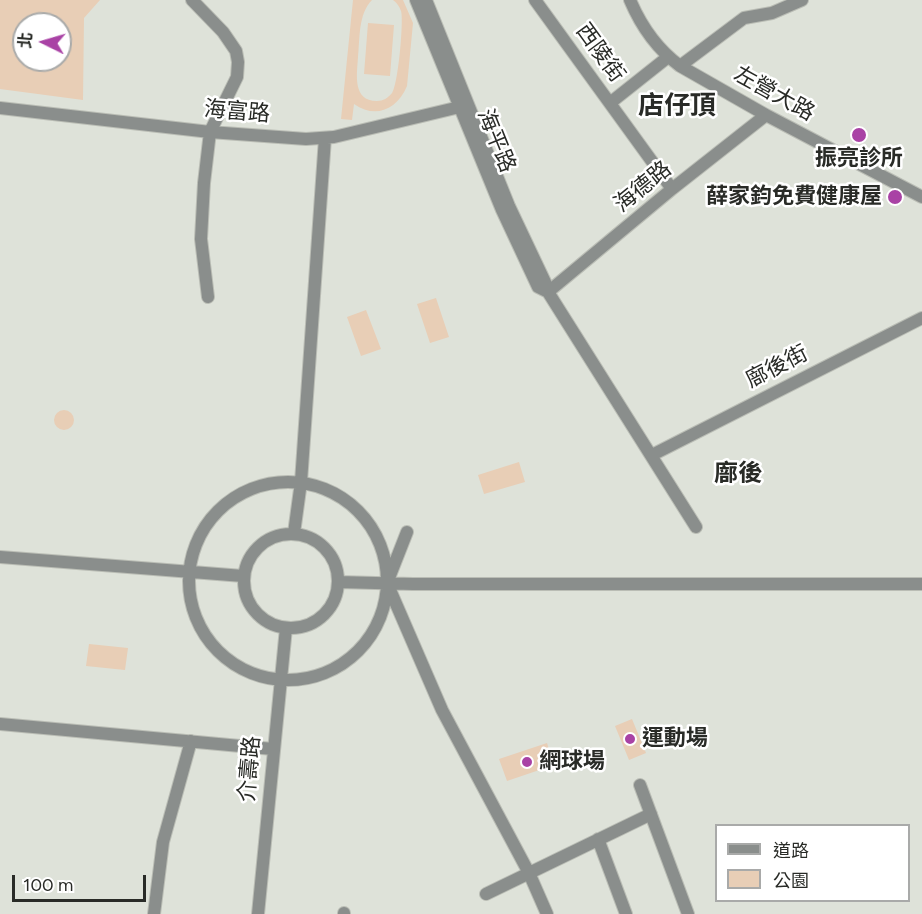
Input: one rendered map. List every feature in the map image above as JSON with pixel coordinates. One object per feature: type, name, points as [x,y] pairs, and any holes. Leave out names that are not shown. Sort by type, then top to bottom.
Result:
[{"type":"street","points":[[192,0],[223,32],[236,51],[238,62],[237,77],[210,132],[201,239],[208,297]]},
{"type":"street","name":"海平路","points":[[416,0],[464,106]]},
{"type":"street","name":"海平路","points":[[426,0],[502,210],[538,287],[548,292],[696,527]]},
{"type":"street","name":"西陵街","points":[[535,0],[672,189]]},
{"type":"street","name":"左營大路","points":[[630,0],[644,29],[668,57],[680,66],[766,115],[922,197]]},
{"type":"street","points":[[680,66],[744,18],[772,13],[802,0]]},
{"type":"street","points":[[610,103],[668,57]]},
{"type":"street","name":"海富路","points":[[0,108],[210,132],[306,140],[325,138],[464,106]]},
{"type":"street","name":"海德路","points":[[548,292],[672,189],[766,115]]},
{"type":"street","points":[[294,533],[301,482],[325,138]]},
{"type":"street","name":"廍後街","points":[[652,455],[922,318]]},
{"type":"street","points":[[301,482],[321,487],[356,508],[369,524],[379,543],[385,562],[387,583],[384,606],[376,628],[362,647],[345,663],[325,674],[303,680],[280,681],[246,672],[231,663],[212,645],[197,623],[192,606],[189,571],[192,554],[199,537],[208,522],[220,509],[249,489],[266,484],[301,482]]},
{"type":"street","points":[[407,532],[387,583],[442,710],[529,873],[547,914]]},
{"type":"street","points":[[294,533],[308,536],[330,554],[336,567],[338,582],[333,603],[318,620],[308,625],[286,628],[263,620],[254,611],[247,601],[243,576],[247,562],[255,549],[266,540],[280,534],[294,533]]},
{"type":"street","points":[[0,557],[243,576]]},
{"type":"street","points":[[338,582],[922,584]]},
{"type":"street","name":"介壽路","points":[[258,914],[286,628]]},
{"type":"street","points":[[0,724],[273,749]]},
{"type":"street","points":[[154,914],[163,842],[191,741]]},
{"type":"street","points":[[640,785],[688,914]]},
{"type":"street","points":[[486,894],[651,814]]},
{"type":"street","points":[[598,839],[626,914]]},
{"type":"green space","points":[[0,0],[100,0],[84,18],[83,100],[0,89]]},
{"type":"green space","points":[[353,0],[372,0],[362,19],[357,71],[360,92],[369,100],[383,100],[392,93],[394,88],[400,53],[402,17],[397,3],[393,0],[403,0],[413,23],[407,86],[403,94],[385,110],[370,111],[354,104],[352,120],[341,119]]},
{"type":"green space","points":[[368,23],[394,25],[390,76],[364,74]]},
{"type":"green space","points":[[436,298],[449,337],[430,343],[417,304]]},
{"type":"green space","points":[[366,310],[381,349],[361,356],[347,317]]},
{"type":"green space","points":[[60,410],[68,410],[74,416],[74,424],[68,430],[60,430],[54,424],[54,416]]},
{"type":"green space","points":[[519,462],[525,482],[484,494],[478,475]]},
{"type":"green space","points":[[89,644],[128,648],[125,670],[86,666]]},
{"type":"green space","name":"運動場","points":[[632,719],[646,753],[629,760],[615,726]]},
{"type":"green space","name":"網球場","points":[[547,743],[554,765],[507,781],[499,759]]},
{"type":"place","name":"振亮診所","points":[[859,135]]},
{"type":"place","name":"薛家鈞免費健康屋","points":[[895,197]]},
{"type":"place","name":"運動場","points":[[630,739]]},
{"type":"place","name":"網球場","points":[[527,762]]},
{"type":"district","name":"店仔頂","points":[[677,106]]},
{"type":"district","name":"廍後","points":[[738,474]]}]
